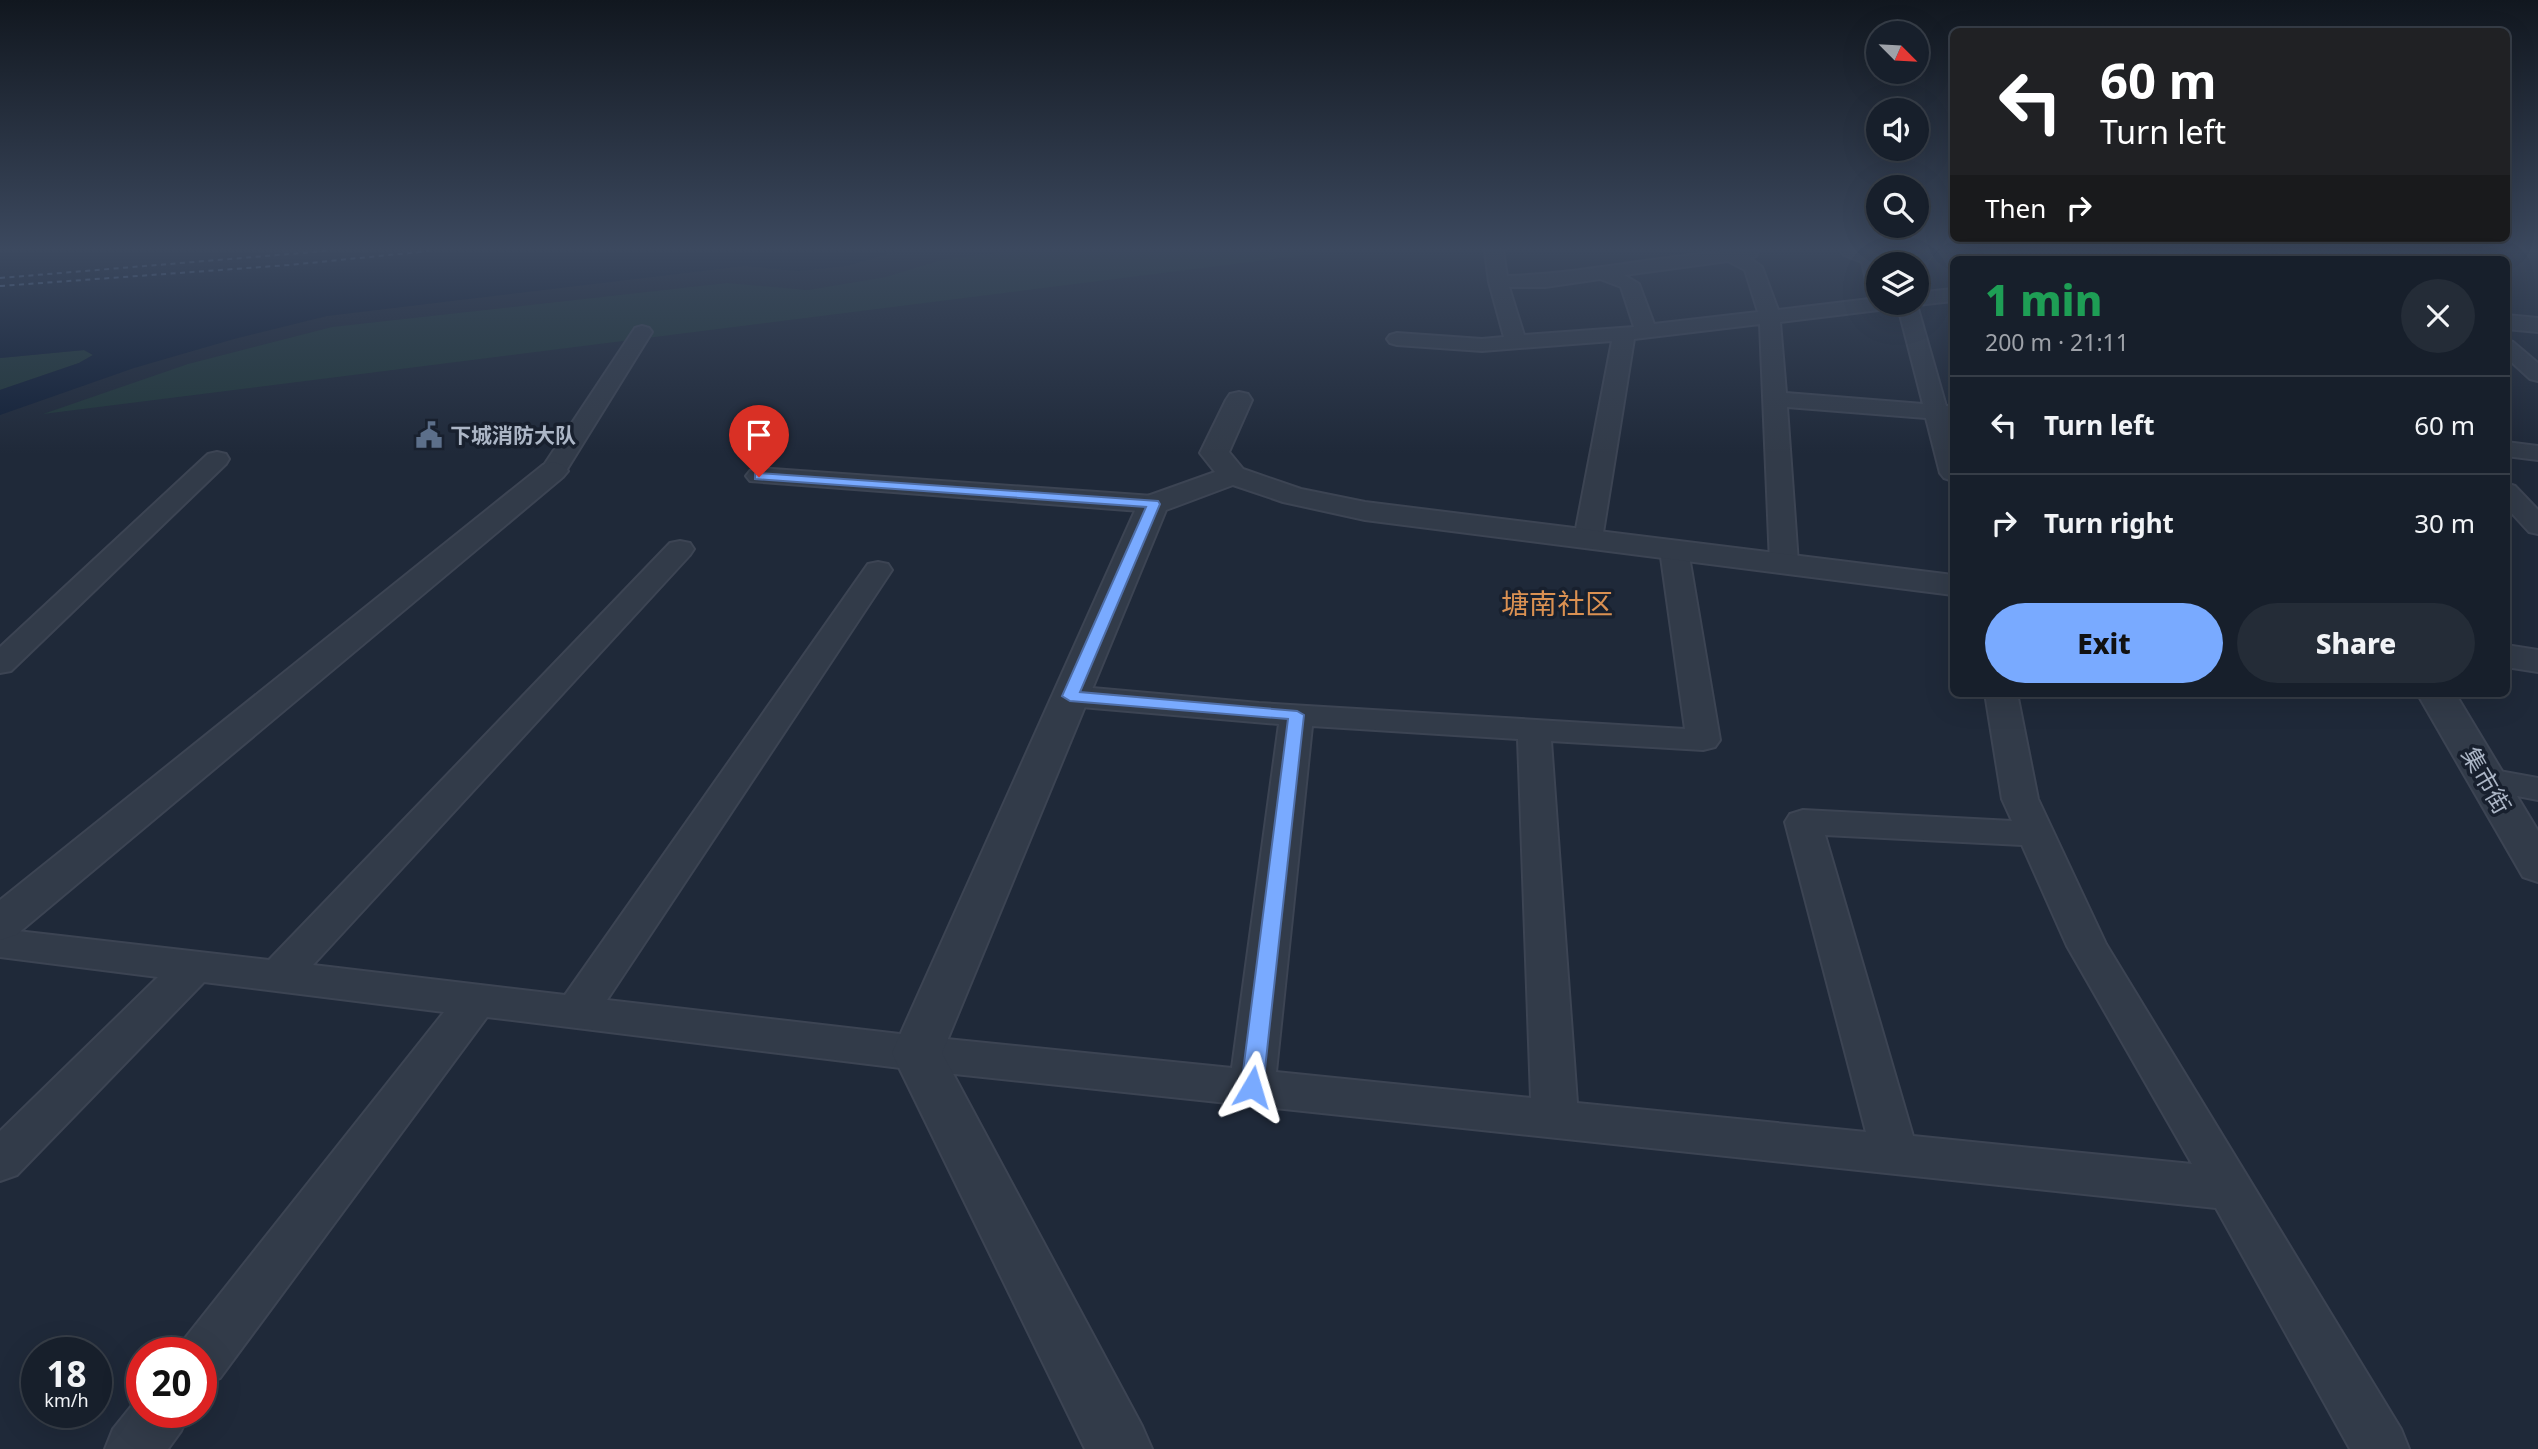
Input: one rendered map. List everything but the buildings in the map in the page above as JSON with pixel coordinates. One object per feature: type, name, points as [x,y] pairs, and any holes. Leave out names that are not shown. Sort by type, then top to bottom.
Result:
[{"type":"street","points":[[1239,400],[1214,453],[1233,475],[1294,496],[1364,511],[1950,585]]},
{"type":"street","points":[[0,924],[553,471]]},
{"type":"street","points":[[1119,1449],[917,1053],[1153,504],[1233,475]]},
{"type":"street","points":[[2510,657],[2538,661]]},
{"type":"street","name":"集市街","points":[[2438,697],[2538,867]]},
{"type":"lane","points":[[1509,319],[1516,342]]},
{"type":"lane","points":[[1588,539],[1635,333],[1633,319]]},
{"type":"lane","points":[[1397,339],[1482,345],[1635,333],[1756,319]]},
{"type":"lane","points":[[1770,319],[1784,563]]},
{"type":"lane","points":[[1912,319],[1945,413],[1950,450]]},
{"type":"lane","points":[[553,471],[642,332]]},
{"type":"lane","points":[[2510,350],[2538,374]]},
{"type":"lane","points":[[1774,399],[1945,413]]},
{"type":"lane","points":[[2510,450],[2538,453]]},
{"type":"lane","points":[[0,664],[217,459]]},
{"type":"lane","points":[[759,477],[1153,504]]},
{"type":"lane","points":[[2510,495],[2538,526]]},
{"type":"lane","points":[[279,976],[680,550]]},
{"type":"lane","points":[[1070,696],[1297,715],[1703,740],[1674,550]]},
{"type":"lane","points":[[576,1012],[878,570]]},
{"type":"lane","points":[[2002,697],[2020,799],[2087,946],[2381,1449]]},
{"type":"lane","points":[[1252,1087],[1297,715]]},
{"type":"lane","points":[[1534,730],[1555,1118]]},
{"type":"lane","points":[[2488,780],[2538,789]]},
{"type":"lane","points":[[1895,1154],[1803,822],[2037,834]]},
{"type":"lane","points":[[0,943],[917,1053],[2231,1189]]},
{"type":"lane","points":[[0,1161],[195,966]]},
{"type":"lane","points":[[217,1339],[478,1000]]},
{"type":"lane","points":[[133,1449],[149,1428]]},
{"type":"green space","points":[[407,319],[801,319],[43,414],[188,364],[332,327]]},
{"type":"green space","points":[[84,350],[93,355],[79,363],[0,390],[0,358]]},
{"type":"water","points":[[0,319],[316,319],[134,368],[0,415],[0,390],[79,363],[93,355],[84,350],[0,358]]},
{"type":"place","name":"下城消防大队","points":[[429,435]]},
{"type":"district","name":"塘南社区","points":[[1557,603]]},
{"type":"route","points":[[759,477],[1153,504],[1070,696],[1297,715],[1252,1087]]}]
